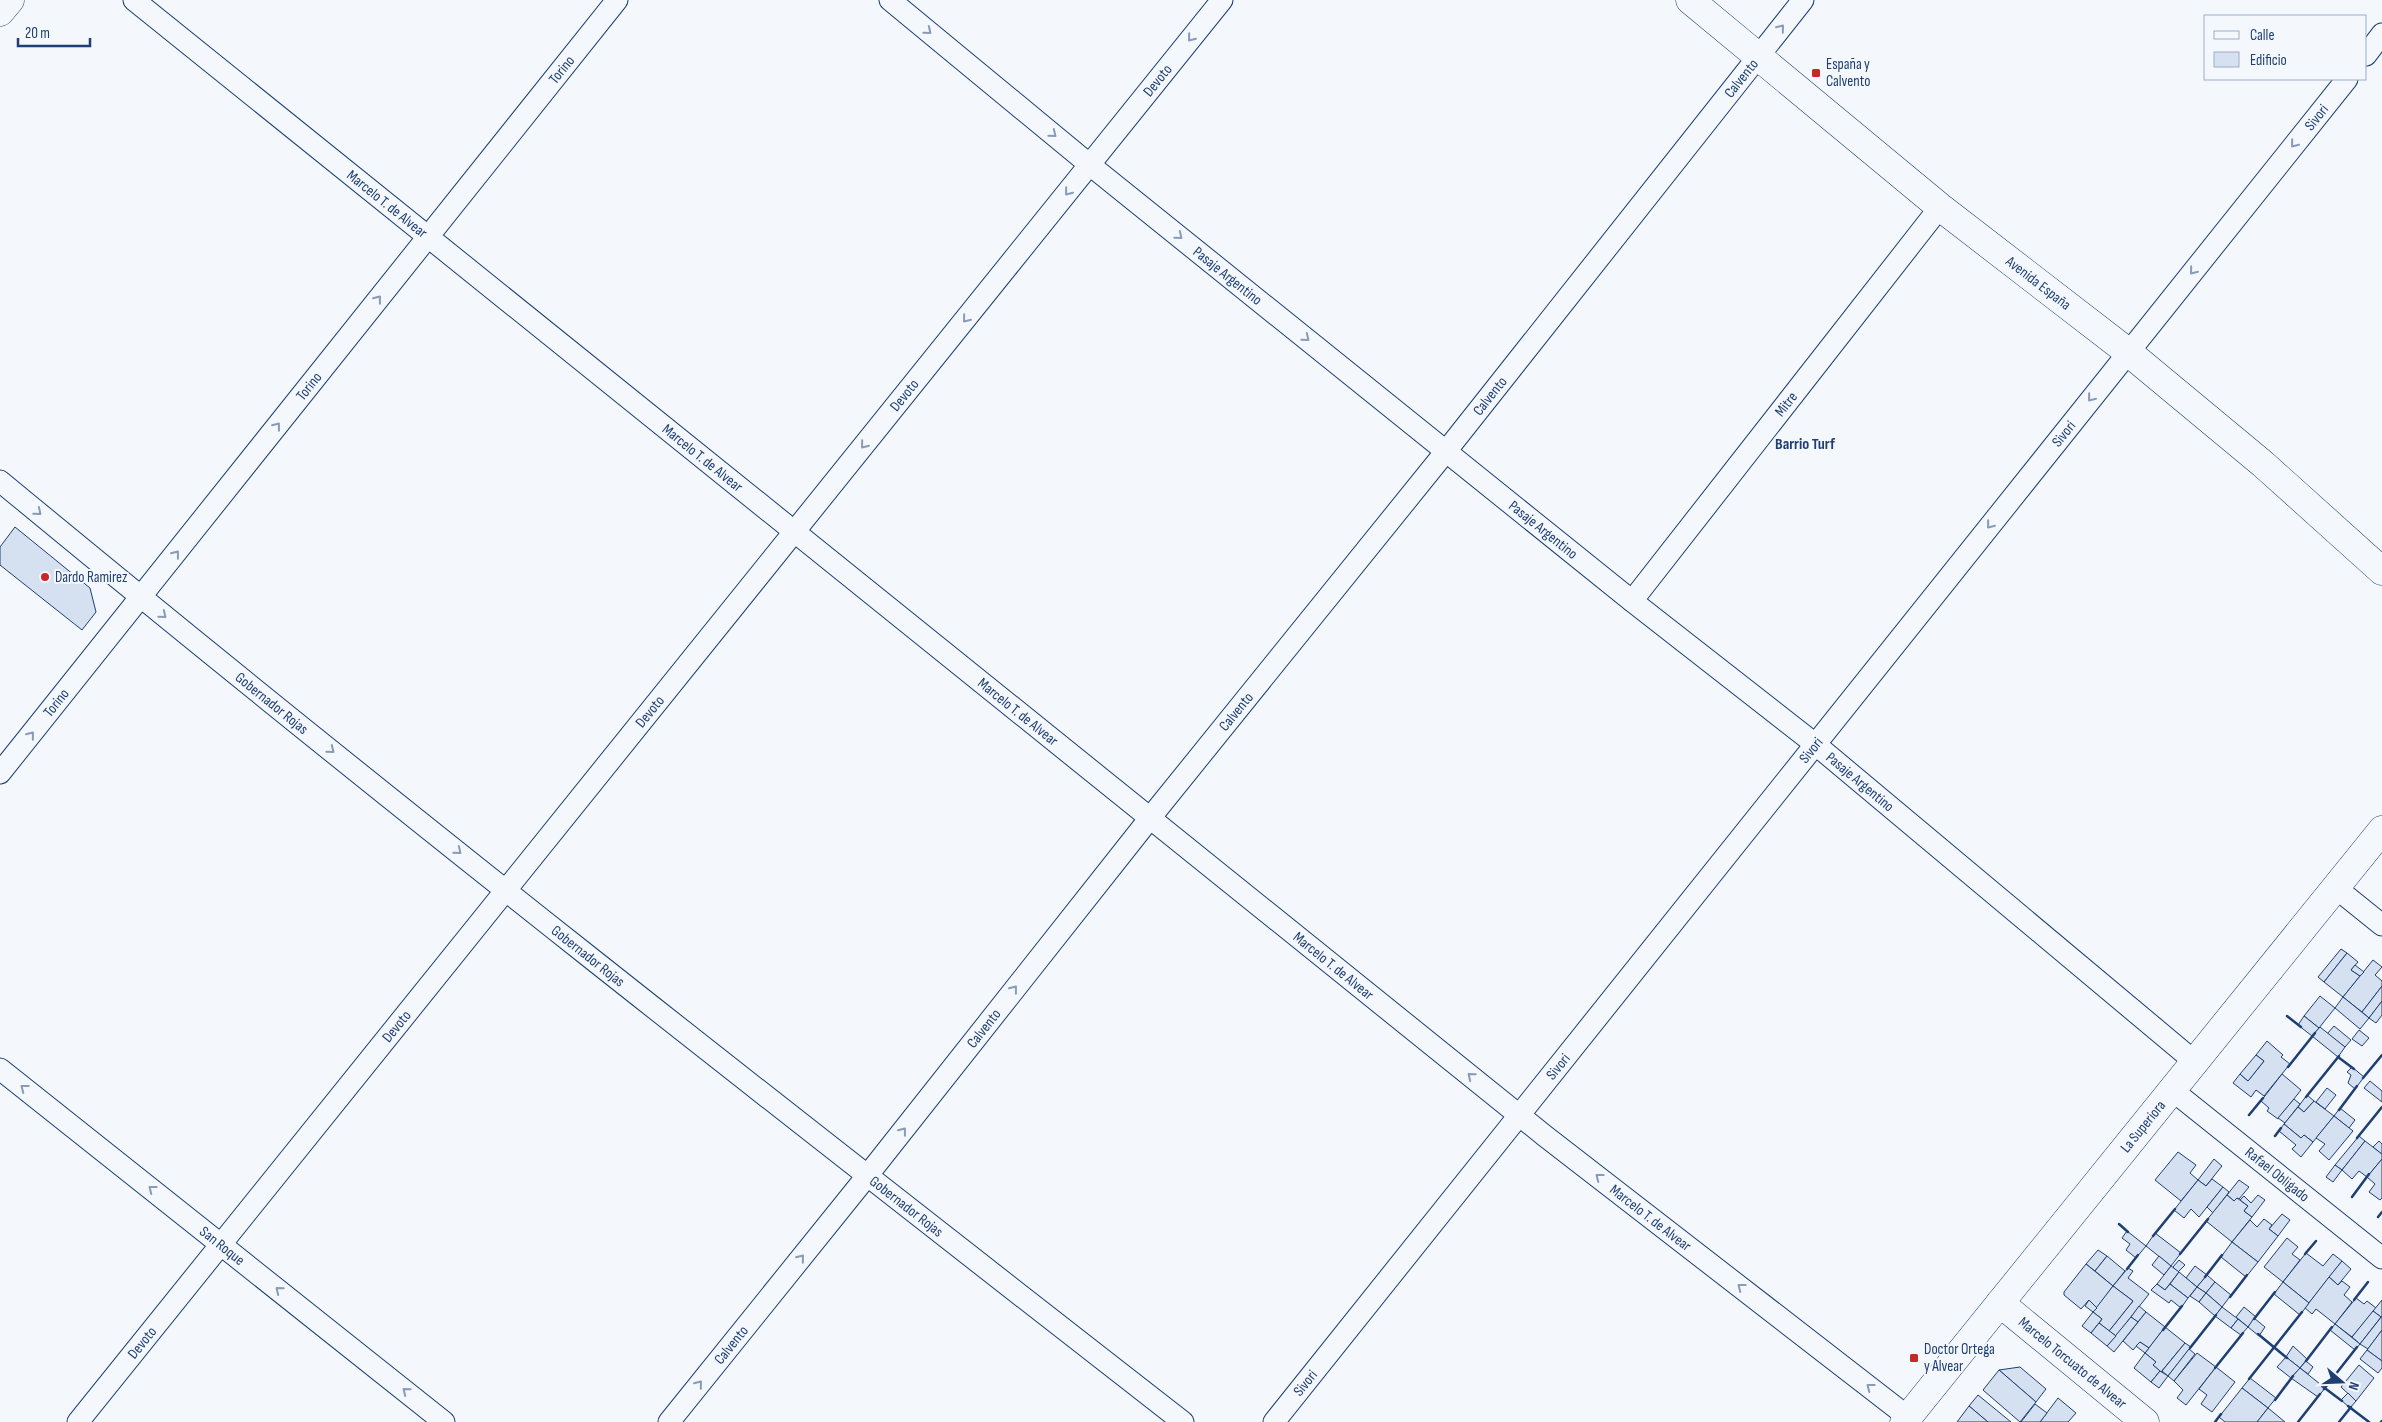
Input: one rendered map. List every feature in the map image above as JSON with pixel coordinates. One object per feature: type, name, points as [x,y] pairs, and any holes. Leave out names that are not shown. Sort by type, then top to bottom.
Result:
[{"type":"street","points":[[0,12],[10,0]]},
{"type":"street","name":"Marcelo T. de Alvear","points":[[134,0],[1519,1115],[1906,1419]]},
{"type":"street","name":"Torino","points":[[0,773],[617,0]]},
{"type":"street","name":"Pasaje Argentino","points":[[890,0],[1090,165],[1632,601],[1815,744],[2195,1062]]},
{"type":"street","name":"Devoto","points":[[78,1422],[1222,0]]},
{"type":"street","name":"Avenida España","points":[[1690,0],[1940,207],[2128,352],[2263,464],[2382,571]]},
{"type":"street","name":"Calvento","points":[[668,1422],[867,1176],[1150,818],[1446,450],[1803,0]]},
{"type":"street","points":[[2367,54],[2382,34]]},
{"type":"street","name":"Sivori","points":[[1274,1422],[2346,80]]},
{"type":"street","name":"Mitre","points":[[1632,601],[1940,207]]},
{"type":"street","name":"Gobernador Rojas","points":[[0,481],[141,598],[506,890],[867,1176],[1183,1422]]},
{"type":"street","name":"La Superiora","points":[[1906,1419],[2382,830]]},
{"type":"street","points":[[2336,888],[2382,925]]},
{"type":"street","name":"San Roque","points":[[0,1069],[444,1422]]},
{"type":"street","name":"Rafael Obligado","points":[[2172,1090],[2382,1258]]},
{"type":"street","name":"Marcelo Torcuato de Alvear","points":[[2000,1303],[2145,1422]]},
{"type":"building","name":"Dardo Ramirez","points":[[15,527],[90,588],[96,612],[82,630],[0,565],[0,547]]},
{"type":"building","points":[[2341,949],[2347,953],[2324,982],[2318,977]]},
{"type":"building","points":[[2347,953],[2358,962],[2351,970],[2360,976],[2343,997],[2324,982]]},
{"type":"building","points":[[2373,960],[2382,967],[2375,975],[2382,981],[2382,986],[2362,1012],[2343,997]]},
{"type":"building","points":[[2355,965],[2364,972],[2360,976],[2351,970]]},
{"type":"building","points":[[2382,986],[2382,1001],[2369,1018],[2362,1012]]},
{"type":"building","points":[[2320,996],[2335,1008],[2319,1028],[2304,1016]]},
{"type":"building","points":[[2343,997],[2369,1018],[2360,1029],[2335,1008]]},
{"type":"building","points":[[2382,1001],[2382,1015],[2376,1023],[2369,1018]]},
{"type":"building","points":[[2304,1016],[2319,1028],[2312,1036],[2298,1025]]},
{"type":"building","points":[[2334,1026],[2351,1040],[2345,1047],[2327,1034]]},
{"type":"building","points":[[2320,1027],[2345,1047],[2338,1057],[2312,1036]]},
{"type":"building","points":[[2359,1030],[2369,1038],[2362,1046],[2352,1039]]},
{"type":"building","points":[[2267,1041],[2290,1064],[2264,1096],[2256,1090],[2251,1097],[2233,1083],[2240,1074],[2248,1081],[2264,1061],[2256,1055]]},
{"type":"building","points":[[2256,1055],[2264,1061],[2248,1081],[2240,1074]]},
{"type":"building","points":[[2352,1067],[2364,1077],[2355,1089],[2348,1083],[2351,1075],[2347,1072]]},
{"type":"building","points":[[2282,1074],[2301,1090],[2278,1119],[2267,1111],[2269,1108],[2261,1101]]},
{"type":"building","points":[[2370,1081],[2382,1091],[2382,1102],[2364,1088]]},
{"type":"building","points":[[2327,1088],[2336,1095],[2325,1109],[2316,1102]]},
{"type":"building","points":[[2307,1095],[2314,1101],[2304,1112],[2298,1107]]},
{"type":"building","points":[[2294,1099],[2300,1104],[2285,1123],[2278,1118]]},
{"type":"building","points":[[2314,1101],[2334,1116],[2313,1142],[2304,1135],[2301,1138],[2284,1124],[2298,1107],[2304,1112]]},
{"type":"building","points":[[2340,1108],[2355,1120],[2349,1128],[2334,1116]]},
{"type":"building","points":[[2334,1116],[2353,1131],[2329,1160],[2319,1151],[2325,1144],[2316,1138]]},
{"type":"building","points":[[2284,1124],[2301,1138],[2304,1135],[2313,1142],[2301,1157],[2292,1149],[2296,1145],[2279,1131]]},
{"type":"building","points":[[2359,1136],[2365,1141],[2342,1170],[2335,1165]]},
{"type":"building","points":[[2365,1141],[2382,1154],[2382,1159],[2367,1177],[2359,1171],[2352,1179],[2342,1170]]},
{"type":"building","points":[[2379,1141],[2382,1144],[2382,1154],[2373,1147]]},
{"type":"building","points":[[2178,1152],[2196,1165],[2190,1173],[2198,1180],[2181,1201],[2155,1180]]},
{"type":"building","points":[[2214,1159],[2222,1166],[2206,1186],[2198,1180]]},
{"type":"building","points":[[2382,1159],[2382,1198],[2380,1200],[2369,1192],[2375,1184],[2367,1177]]},
{"type":"building","points":[[2335,1165],[2342,1170],[2333,1182],[2326,1177]]},
{"type":"building","points":[[2212,1179],[2223,1187],[2199,1217],[2191,1209],[2184,1218],[2174,1210],[2198,1180],[2206,1186]]},
{"type":"building","points":[[2239,1180],[2249,1187],[2239,1199],[2237,1198],[2234,1201],[2227,1195]]},
{"type":"building","points":[[2223,1187],[2229,1192],[2213,1213],[2207,1207]]},
{"type":"building","points":[[2227,1195],[2234,1201],[2237,1198],[2248,1206],[2244,1211],[2252,1217],[2232,1242],[2206,1221]]},
{"type":"building","points":[[2258,1195],[2265,1200],[2252,1217],[2244,1211],[2248,1206],[2240,1200],[2244,1196],[2251,1203]]},
{"type":"building","points":[[2282,1214],[2290,1220],[2278,1236],[2269,1229]]},
{"type":"building","points":[[2264,1219],[2272,1225],[2269,1229],[2278,1236],[2258,1262],[2232,1242],[2250,1220],[2257,1227]]},
{"type":"building","points":[[2127,1231],[2146,1246],[2136,1258],[2126,1250],[2130,1244],[2122,1238]]},
{"type":"building","points":[[2155,1233],[2181,1253],[2171,1266],[2146,1246]]},
{"type":"building","points":[[2287,1238],[2298,1247],[2292,1254],[2300,1260],[2283,1282],[2264,1267]]},
{"type":"building","points":[[2232,1242],[2258,1262],[2246,1277],[2221,1257]]},
{"type":"building","points":[[2098,1250],[2107,1256],[2095,1271],[2086,1264]]},
{"type":"building","points":[[2306,1253],[2323,1266],[2333,1254],[2342,1261],[2309,1303],[2283,1282]]},
{"type":"building","points":[[2107,1256],[2125,1271],[2113,1286],[2095,1271]]},
{"type":"building","points":[[2159,1256],[2171,1266],[2164,1275],[2152,1265]]},
{"type":"building","points":[[2179,1260],[2185,1265],[2178,1272],[2173,1267]]},
{"type":"building","points":[[2342,1261],[2351,1269],[2338,1285],[2329,1277]]},
{"type":"building","points":[[2086,1264],[2113,1286],[2097,1308],[2089,1300],[2081,1309],[2064,1295],[2064,1292]]},
{"type":"building","points":[[2171,1266],[2179,1272],[2165,1290],[2157,1284]]},
{"type":"building","points":[[2195,1266],[2207,1275],[2197,1287],[2186,1278]]},
{"type":"building","points":[[2128,1268],[2133,1271],[2128,1278],[2149,1294],[2116,1336],[2109,1331],[2133,1301],[2113,1286]]},
{"type":"building","points":[[2179,1272],[2197,1287],[2188,1298],[2170,1284]]},
{"type":"building","points":[[2207,1275],[2215,1282],[2206,1293],[2197,1287]]},
{"type":"building","points":[[2329,1277],[2338,1285],[2342,1281],[2350,1287],[2344,1295],[2352,1302],[2335,1324],[2316,1309],[2312,1314],[2305,1308]]},
{"type":"building","points":[[2215,1282],[2231,1295],[2222,1307],[2206,1293]]},
{"type":"building","points":[[2283,1282],[2309,1303],[2300,1315],[2274,1294]]},
{"type":"building","points":[[2157,1284],[2165,1290],[2170,1284],[2188,1298],[2181,1308],[2171,1300],[2169,1303],[2151,1290]]},
{"type":"building","points":[[2113,1286],[2133,1301],[2109,1331],[2099,1323],[2102,1319],[2093,1312]]},
{"type":"building","points":[[2197,1287],[2206,1293],[2199,1302],[2190,1296]]},
{"type":"building","points":[[2206,1293],[2222,1307],[2215,1316],[2199,1302]]},
{"type":"building","points":[[2356,1298],[2364,1304],[2367,1301],[2376,1308],[2352,1337],[2335,1324]]},
{"type":"building","points":[[2089,1300],[2097,1308],[2093,1312],[2085,1306]]},
{"type":"building","points":[[2382,1300],[2382,1316],[2381,1317],[2373,1311]]},
{"type":"building","points":[[2139,1306],[2146,1312],[2138,1322],[2131,1317]]},
{"type":"building","points":[[2222,1307],[2238,1319],[2231,1328],[2215,1316]]},
{"type":"building","points":[[2244,1307],[2256,1317],[2248,1327],[2236,1317]]},
{"type":"building","points":[[2373,1311],[2381,1317],[2360,1344],[2352,1337]]},
{"type":"building","points":[[2093,1312],[2102,1319],[2091,1333],[2082,1326]]},
{"type":"building","points":[[2146,1312],[2165,1327],[2149,1348],[2140,1342],[2133,1350],[2123,1341]]},
{"type":"building","points":[[2382,1316],[2382,1330],[2368,1349],[2360,1344]]},
{"type":"building","points":[[2131,1317],[2138,1322],[2114,1352],[2107,1346]]},
{"type":"building","points":[[2254,1318],[2265,1327],[2259,1336],[2248,1327]]},
{"type":"building","points":[[2238,1319],[2248,1327],[2241,1335],[2231,1328]]},
{"type":"building","points":[[2099,1323],[2116,1336],[2107,1346],[2091,1333]]},
{"type":"building","points":[[2335,1324],[2360,1344],[2355,1350],[2330,1330]]},
{"type":"building","points":[[2165,1327],[2185,1343],[2161,1372],[2153,1365],[2156,1362],[2145,1353]]},
{"type":"building","points":[[2382,1330],[2382,1361],[2367,1350]]},
{"type":"building","points":[[2140,1342],[2149,1348],[2145,1353],[2136,1346]]},
{"type":"building","points":[[2185,1343],[2191,1347],[2168,1376],[2162,1371]]},
{"type":"building","points":[[2293,1346],[2307,1359],[2300,1368],[2286,1357]]},
{"type":"building","points":[[2189,1349],[2195,1354],[2174,1381],[2168,1376]]},
{"type":"building","points":[[2367,1350],[2382,1361],[2382,1368],[2378,1373],[2360,1359]]},
{"type":"building","points":[[2145,1353],[2156,1362],[2153,1365],[2160,1371],[2151,1382],[2134,1368]]},
{"type":"building","points":[[2197,1353],[2216,1367],[2186,1405],[2177,1398],[2183,1390],[2174,1381]]},
{"type":"building","points":[[2286,1357],[2300,1368],[2291,1378],[2277,1367]]},
{"type":"building","points":[[2306,1361],[2313,1367],[2308,1374],[2300,1368]]},
{"type":"building","points":[[2359,1365],[2374,1378],[2356,1401],[2341,1387]]},
{"type":"building","points":[[2020,1367],[2046,1389],[2036,1402],[1999,1370]]},
{"type":"building","points":[[2216,1367],[2235,1382],[2212,1412],[2201,1404],[2207,1395],[2199,1389]]},
{"type":"building","points":[[2300,1368],[2325,1388],[2318,1397],[2291,1378]]},
{"type":"building","points":[[1999,1370],[2036,1402],[2020,1422],[1983,1390]]},
{"type":"building","points":[[2160,1371],[2168,1376],[2159,1388],[2151,1382]]},
{"type":"building","points":[[2250,1378],[2276,1398],[2268,1408],[2242,1388]]},
{"type":"building","points":[[2242,1388],[2268,1408],[2257,1422],[2225,1422],[2219,1417]]},
{"type":"building","points":[[2348,1393],[2356,1401],[2350,1408],[2341,1400]]},
{"type":"building","points":[[1978,1395],[2011,1422],[1988,1422],[1969,1406]]},
{"type":"building","points":[[2058,1398],[2076,1413],[2068,1422],[2040,1422]]},
{"type":"building","points":[[2035,1404],[2047,1413],[2040,1422],[2021,1422]]},
{"type":"building","points":[[1969,1406],[1988,1422],[1957,1422]]},
{"type":"building","points":[[2268,1408],[2285,1422],[2257,1422]]},
{"type":"wall","points":[[2287,1016],[2301,1027]]},
{"type":"wall","points":[[2288,1067],[2315,1033]]},
{"type":"wall","points":[[2363,1078],[2382,1055]]},
{"type":"wall","points":[[2306,1097],[2339,1056]]},
{"type":"wall","points":[[2338,1057],[2354,1069]]},
{"type":"wall","points":[[2339,1110],[2357,1086]]},
{"type":"wall","points":[[2249,1115],[2263,1098]]},
{"type":"wall","points":[[2357,1138],[2382,1107]]},
{"type":"wall","points":[[2275,1136],[2281,1128]]},
{"type":"wall","points":[[2352,1197],[2369,1174]]},
{"type":"wall","points":[[2153,1236],[2175,1209]]},
{"type":"wall","points":[[2378,1217],[2382,1212]]},
{"type":"wall","points":[[2180,1254],[2208,1219]]},
{"type":"wall","points":[[2119,1224],[2128,1232]]},
{"type":"wall","points":[[2305,1254],[2316,1241]]},
{"type":"wall","points":[[2127,1269],[2138,1255]]},
{"type":"wall","points":[[2205,1277],[2222,1255]]},
{"type":"wall","points":[[2230,1297],[2247,1275]]},
{"type":"wall","points":[[2354,1300],[2368,1282]]},
{"type":"wall","points":[[2254,1319],[2275,1292]]},
{"type":"wall","points":[[2163,1330],[2182,1306]]},
{"type":"wall","points":[[2249,1379],[2302,1312]]},
{"type":"wall","points":[[2190,1348],[2216,1315]]},
{"type":"wall","points":[[2306,1361],[2332,1327]]},
{"type":"wall","points":[[2215,1368],[2243,1333]]},
{"type":"wall","points":[[2258,1334],[2287,1358]]},
{"type":"wall","points":[[2324,1389],[2357,1347]]},
{"type":"wall","points":[[2275,1400],[2293,1376]]},
{"type":"wall","points":[[2322,1386],[2342,1401]]},
{"type":"wall","points":[[2298,1422],[2320,1394]]},
{"type":"wall","points":[[2348,1406],[2369,1422]]},
{"type":"wall","points":[[2339,1422],[2351,1407]]},
{"type":"wall","points":[[2215,1422],[2221,1414]]},
{"type":"place","name":"España y Calvento","points":[[1816,73]]},
{"type":"place","name":"Dardo Ramirez","points":[[45,577]]},
{"type":"place","name":"Doctor Ortega y Alvear","points":[[1914,1358]]},
{"type":"district","name":"Barrio Turf","points":[[1805,443]]}]
